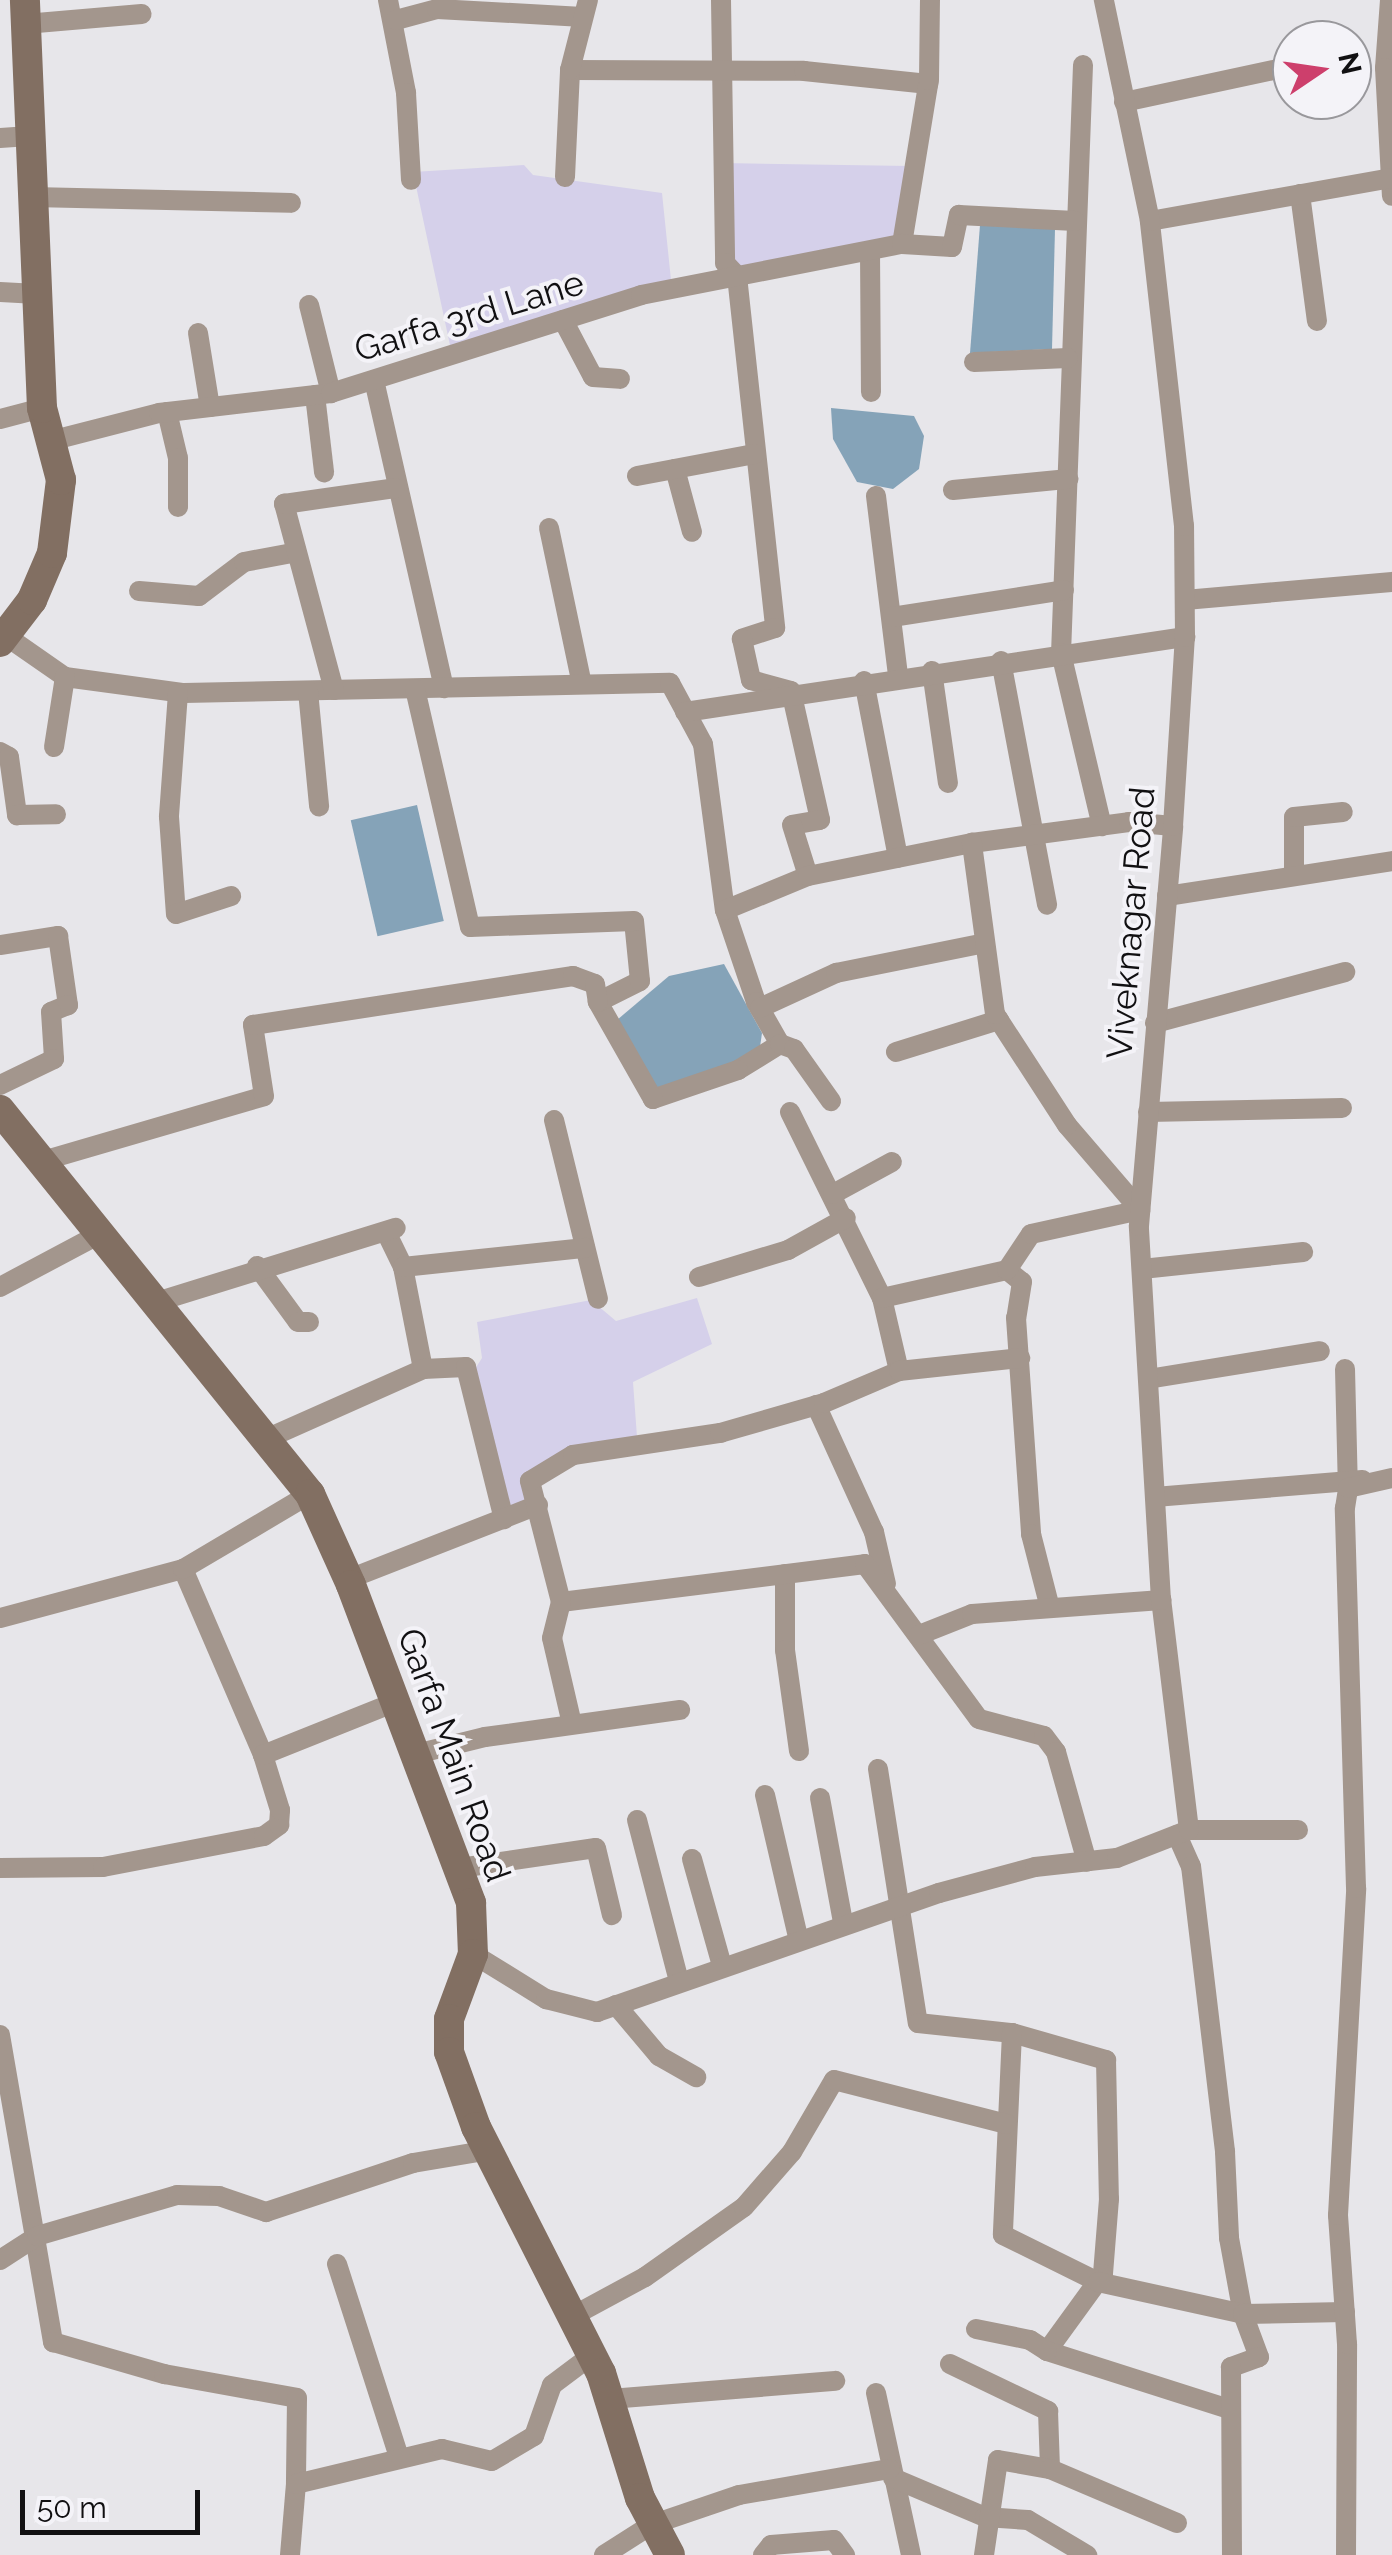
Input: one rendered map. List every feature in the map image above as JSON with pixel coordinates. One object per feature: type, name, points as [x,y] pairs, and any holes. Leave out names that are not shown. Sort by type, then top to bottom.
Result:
[{"type":"main road","points":[[3,639],[32,600],[52,553],[61,480],[54,440],[42,408],[32,197],[15,137],[25,12]]},
{"type":"main road","name":"Garfa Main Road","points":[[0,1110],[38,1162],[310,1494],[349,1579],[412,1755],[471,1903],[473,1954],[446,2032],[490,2150],[592,2355],[651,2525],[670,2555]]},
{"type":"street","points":[[720,0],[717,75],[725,264],[737,276],[775,628],[742,639],[751,680],[791,691]]},
{"type":"street","points":[[902,244],[928,84],[930,0]]},
{"type":"street","name":"Viveknagar Road","points":[[1104,0],[1150,220],[1186,600],[1173,826],[1140,1210],[1160,1600],[1177,1835],[1191,1866],[1225,2152],[1229,2238],[1243,2314],[1259,2357],[1230,2367],[1229,2409]]},
{"type":"street","points":[[1150,220],[1300,194],[1391,187],[1384,68],[1390,0]]},
{"type":"street","points":[[411,180],[392,10],[586,8],[570,70],[565,177]]},
{"type":"street","points":[[25,12],[142,14]]},
{"type":"street","points":[[1083,65],[1068,358],[1062,653],[1102,826]]},
{"type":"street","points":[[570,70],[717,75],[804,71],[928,84]]},
{"type":"street","points":[[1124,102],[1272,70]]},
{"type":"street","points":[[1300,194],[1317,322]]},
{"type":"street","points":[[32,197],[291,203]]},
{"type":"street","name":"Garfa 3rd Lane","points":[[54,440],[167,412],[323,394],[642,295],[902,244],[952,247],[959,215],[1075,221]]},
{"type":"street","points":[[870,250],[871,392]]},
{"type":"street","points":[[0,292],[37,294]]},
{"type":"street","points":[[309,305],[323,394],[324,472]]},
{"type":"street","points":[[563,320],[592,376],[620,379]]},
{"type":"street","points":[[198,332],[210,407]]},
{"type":"street","points":[[974,362],[1068,358]]},
{"type":"street","points":[[374,380],[395,488],[444,688]]},
{"type":"street","points":[[0,420],[42,408]]},
{"type":"street","points":[[167,412],[178,458],[178,507]]},
{"type":"street","points":[[638,476],[754,454]]},
{"type":"street","points":[[674,469],[692,532]]},
{"type":"street","points":[[953,490],[1068,479]]},
{"type":"street","points":[[334,690],[292,553],[284,504],[395,488]]},
{"type":"street","points":[[876,496],[898,675]]},
{"type":"street","points":[[549,528],[582,684]]},
{"type":"street","points":[[139,591],[198,596],[244,562],[292,553]]},
{"type":"street","points":[[1186,600],[1392,582]]},
{"type":"street","points":[[892,617],[1064,590]]},
{"type":"street","points":[[685,712],[791,691],[1185,637]]},
{"type":"street","points":[[3,639],[65,678],[178,693],[670,682],[703,744],[724,910],[760,1008],[780,1044],[794,1049],[831,1101]]},
{"type":"street","points":[[1000,661],[1047,906]]},
{"type":"street","points":[[932,671],[948,783]]},
{"type":"street","points":[[54,747],[65,678]]},
{"type":"street","points":[[864,681],[898,858]]},
{"type":"street","points":[[415,689],[470,927],[634,921],[640,981],[598,1002]]},
{"type":"street","points":[[308,691],[319,806]]},
{"type":"street","points":[[791,691],[820,820],[792,826],[808,876]]},
{"type":"street","points":[[178,693],[169,817],[176,914],[231,896]]},
{"type":"street","points":[[0,752],[10,757],[17,815],[56,814]]},
{"type":"street","points":[[1294,875],[1294,817],[1344,812]]},
{"type":"street","points":[[724,910],[808,876],[972,843],[1102,826],[1173,826]]},
{"type":"street","points":[[882,1298],[1006,1270],[1031,1234],[1140,1210],[1068,1125],[999,1020],[972,843]]},
{"type":"street","points":[[1167,896],[1392,861]]},
{"type":"street","points":[[0,945],[58,936],[68,1005],[51,1012],[54,1059],[0,1085]]},
{"type":"street","points":[[760,1008],[836,973],[985,943]]},
{"type":"street","points":[[1156,1023],[1345,972]]},
{"type":"street","points":[[38,1162],[264,1096],[253,1024],[573,976],[595,984],[598,1002],[653,1099],[738,1070],[780,1044]]},
{"type":"street","points":[[896,1052],[999,1020]]},
{"type":"street","points":[[1148,1112],[1342,1108]]},
{"type":"street","points":[[790,1112],[846,1218],[882,1298],[899,1371]]},
{"type":"street","points":[[554,1120],[598,1299]]},
{"type":"street","points":[[833,1194],[892,1162]]},
{"type":"street","points":[[699,1277],[788,1250],[846,1218]]},
{"type":"street","points":[[153,1302],[257,1266],[392,1231],[424,1369]]},
{"type":"street","points":[[0,1287],[98,1235]]},
{"type":"street","points":[[403,1266],[586,1248]]},
{"type":"street","points":[[1142,1269],[1302,1252]]},
{"type":"street","points":[[257,1266],[298,1322],[309,1322]]},
{"type":"street","points":[[1006,1270],[1022,1282],[1016,1318],[1030,1534],[1050,1608]]},
{"type":"street","points":[[1148,1379],[1320,1351]]},
{"type":"street","points":[[572,1724],[552,1638],[561,1602],[530,1481],[573,1455],[720,1433],[816,1405],[899,1371],[1020,1358]]},
{"type":"street","points":[[266,1439],[424,1369],[466,1367],[504,1519]]},
{"type":"street","points":[[1345,1370],[1354,1482],[1356,1888],[1338,2215],[1345,2312],[1346,2555]]},
{"type":"street","points":[[816,1405],[874,1532],[887,1586]]},
{"type":"street","points":[[1155,1497],[1392,1478]]},
{"type":"street","points":[[0,1618],[183,1569],[310,1494]]},
{"type":"street","points":[[349,1579],[538,1505]]},
{"type":"street","points":[[561,1602],[866,1564],[887,1586],[979,1719],[1044,1736],[1056,1752],[1087,1862]]},
{"type":"street","points":[[0,1868],[103,1867],[264,1836],[280,1824],[280,1810],[262,1755],[183,1569]]},
{"type":"street","points":[[785,1574],[785,1650],[798,1751]]},
{"type":"street","points":[[919,1635],[972,1614],[1160,1600]]},
{"type":"street","points":[[262,1755],[393,1703]]},
{"type":"street","points":[[412,1755],[572,1724],[680,1710]]},
{"type":"street","points":[[878,1769],[918,2023],[1012,2034],[1106,2060],[1109,2199],[1098,2282],[1047,2351]]},
{"type":"street","points":[[766,1794],[798,1938]]},
{"type":"street","points":[[820,1798],[844,1922]]},
{"type":"street","points":[[637,1820],[679,1982]]},
{"type":"street","points":[[473,1954],[546,2000],[597,2012],[844,1922],[1035,1867],[1087,1862],[1177,1835],[1298,1830]]},
{"type":"street","points":[[460,1868],[596,1848],[612,1915]]},
{"type":"street","points":[[692,1859],[722,1966]]},
{"type":"street","points":[[616,2005],[659,2056],[696,2077]]},
{"type":"street","points":[[1012,2034],[1003,2236],[1098,2282],[1243,2314],[1345,2312]]},
{"type":"street","points":[[0,2035],[2,2067],[38,2236],[53,2342],[164,2374],[297,2398],[290,2555]]},
{"type":"street","points":[[571,2317],[645,2277],[744,2206],[792,2152],[834,2080],[1006,2124]]},
{"type":"street","points":[[0,2260],[38,2236],[177,2195],[219,2196],[266,2212],[413,2163],[490,2150]]},
{"type":"street","points":[[336,2264],[399,2457]]},
{"type":"street","points":[[976,2329],[1030,2340],[1047,2351],[1229,2409],[1232,2555]]},
{"type":"street","points":[[296,2484],[442,2449],[492,2461],[534,2436],[552,2385],[592,2355]]},
{"type":"street","points":[[950,2364],[1048,2411],[1050,2469]]},
{"type":"street","points":[[610,2398],[835,2381]]},
{"type":"street","points":[[876,2392],[911,2555]]},
{"type":"street","points":[[984,2555],[985,2517],[998,2460],[1050,2469],[1177,2523]]},
{"type":"street","points":[[604,2555],[651,2525],[739,2495],[892,2473],[985,2517],[1028,2520],[1087,2555]]},
{"type":"street","points":[[764,2555],[771,2545],[834,2540],[845,2555]]},
{"type":"shaded area","points":[[722,163],[910,166],[899,238],[744,270],[729,260]]},
{"type":"shaded area","points":[[524,165],[533,175],[662,193],[671,280],[451,350],[413,172]]},
{"type":"shaded area","points":[[697,1298],[712,1344],[633,1382],[637,1437],[530,1474],[531,1502],[510,1509],[473,1372],[482,1358],[477,1322],[591,1300],[616,1321]]},
{"type":"water","points":[[980,225],[1055,229],[1052,349],[970,353]]},
{"type":"water","points":[[831,408],[914,416],[924,436],[919,469],[893,489],[857,482],[833,439]]},
{"type":"water","points":[[417,805],[444,921],[378,936],[351,820]]},
{"type":"water","points":[[724,964],[762,1033],[760,1047],[727,1070],[664,1090],[648,1089],[617,1020],[669,976]]}]
